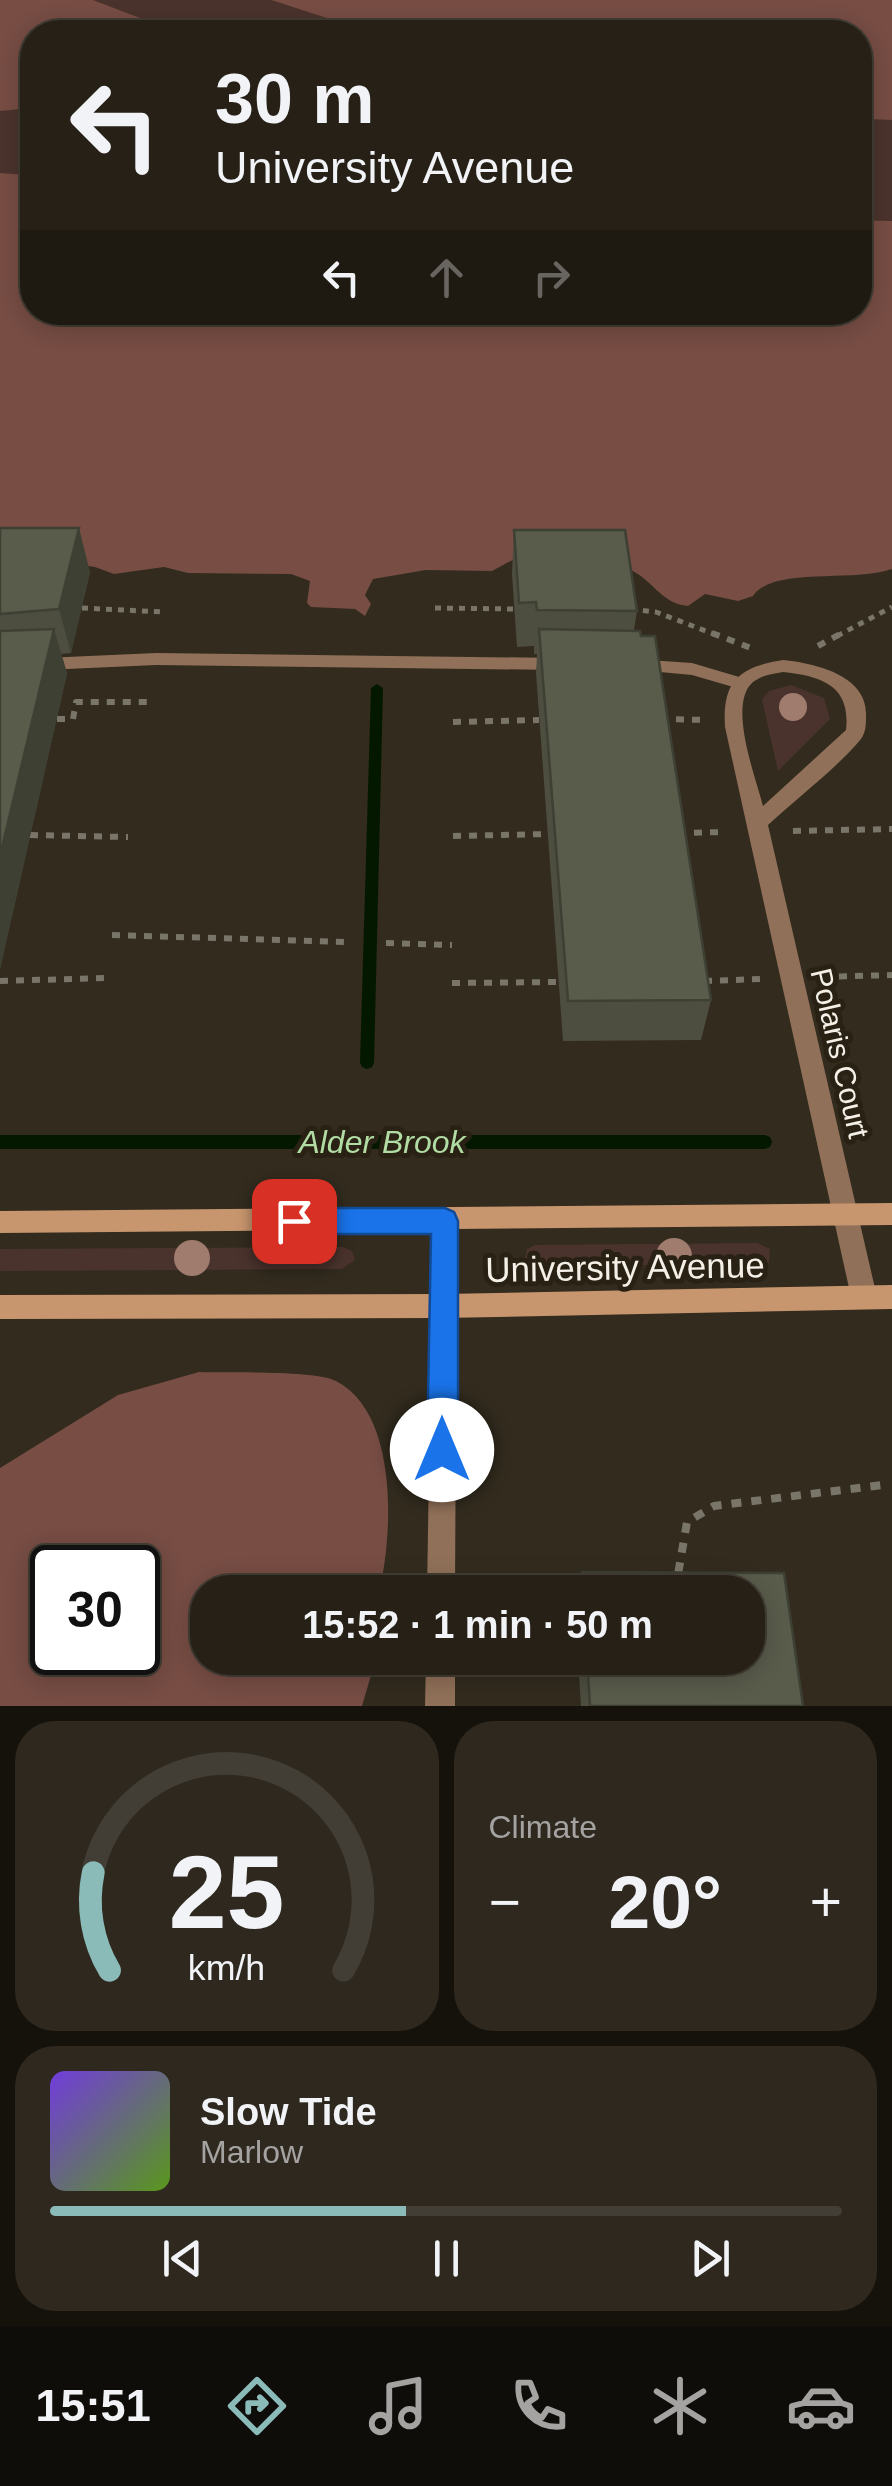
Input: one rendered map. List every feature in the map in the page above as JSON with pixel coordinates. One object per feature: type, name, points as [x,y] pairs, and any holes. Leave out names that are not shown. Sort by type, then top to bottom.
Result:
[{"type":"main road","name":"University Avenue","points":[[0,1222],[892,1214]]},
{"type":"main road","name":"University Avenue","points":[[0,1307],[444,1306],[892,1297]]},
{"type":"street","points":[[0,666],[156,659],[585,664]]},
{"type":"street","points":[[622,665],[676,667],[740,683],[772,667],[799,666],[821,672],[851,694],[859,723],[847,742],[759,827]]},
{"type":"street","name":"Polaris Court","points":[[740,683],[733,701],[735,720],[864,1297]]},
{"type":"street","points":[[441,1575],[445,1221]]},
{"type":"street","points":[[440,1706],[441,1675]]},
{"type":"path","points":[[799,666],[818,646],[892,607]]},
{"type":"path","points":[[82,608],[164,612]]},
{"type":"path","points":[[434,608],[515,610]]},
{"type":"path","points":[[625,609],[656,612],[746,644],[772,667]]},
{"type":"path","points":[[56,719],[73,719],[76,702],[149,702]]},
{"type":"path","points":[[654,719],[735,720]]},
{"type":"path","points":[[454,722],[539,720]]},
{"type":"path","points":[[670,833],[759,827],[892,829]]},
{"type":"path","points":[[453,836],[548,834]]},
{"type":"path","points":[[30,835],[128,837]]},
{"type":"path","points":[[112,934],[348,942]]},
{"type":"path","points":[[386,943],[452,945]]},
{"type":"path","points":[[692,982],[892,975]]},
{"type":"path","points":[[0,981],[105,978]]},
{"type":"path","points":[[452,983],[559,982]]},
{"type":"path","points":[[678,1575],[687,1522],[714,1506],[882,1485]]},
{"type":"shaded area","points":[[0,0],[93,0],[146,20],[20,20],[20,109],[0,111]]},
{"type":"shaded area","points":[[93,0],[271,0],[333,20],[146,20]]},
{"type":"shaded area","points":[[271,0],[892,0],[892,120],[872,119],[872,20],[333,20]]},
{"type":"shaded area","points":[[20,107],[20,174],[0,173],[0,111]]},
{"type":"shaded area","points":[[872,119],[892,120],[892,221],[872,220]]},
{"type":"shaded area","points":[[0,173],[20,174],[20,325],[872,325],[872,220],[892,221],[892,569],[778,581],[738,601],[705,594],[688,606],[670,600],[626,568],[520,556],[492,571],[426,570],[373,579],[365,595],[371,604],[365,616],[355,609],[311,607],[307,603],[310,581],[291,574],[188,573],[164,567],[114,574],[95,567],[0,553]]},
{"type":"shaded area","points":[[791,685],[824,698],[830,719],[778,771],[762,700],[769,691]]},
{"type":"shaded area","points":[[757,1243],[770,1249],[769,1263],[536,1267],[525,1258],[527,1249],[535,1245]]},
{"type":"shaded area","points":[[343,1247],[352,1251],[355,1260],[342,1269],[0,1271],[0,1249]]},
{"type":"shaded area","points":[[199,1372],[291,1374],[336,1381],[357,1397],[371,1419],[381,1447],[388,1509],[383,1575],[190,1575],[190,1675],[371,1675],[362,1706],[0,1706],[0,1468],[118,1395]]},
{"type":"building","points":[[0,528],[79,528],[59,609],[0,614]]},
{"type":"building","points":[[514,530],[625,530],[637,611],[537,610],[536,602],[519,603]]},
{"type":"building","points":[[54,629],[0,856],[0,631]]},
{"type":"building","points":[[539,629],[640,631],[641,636],[655,636],[711,1000],[568,1001]]},
{"type":"building","points":[[582,1572],[784,1573],[803,1706],[590,1706],[588,1675],[765,1675],[765,1575]]},
{"type":"waterway","points":[[367,1063],[377,688]]},
{"type":"waterway","name":"Alder Brook","points":[[0,1142],[765,1142]]},
{"type":"route","points":[[294,1221],[445,1221],[442,1450]]}]
